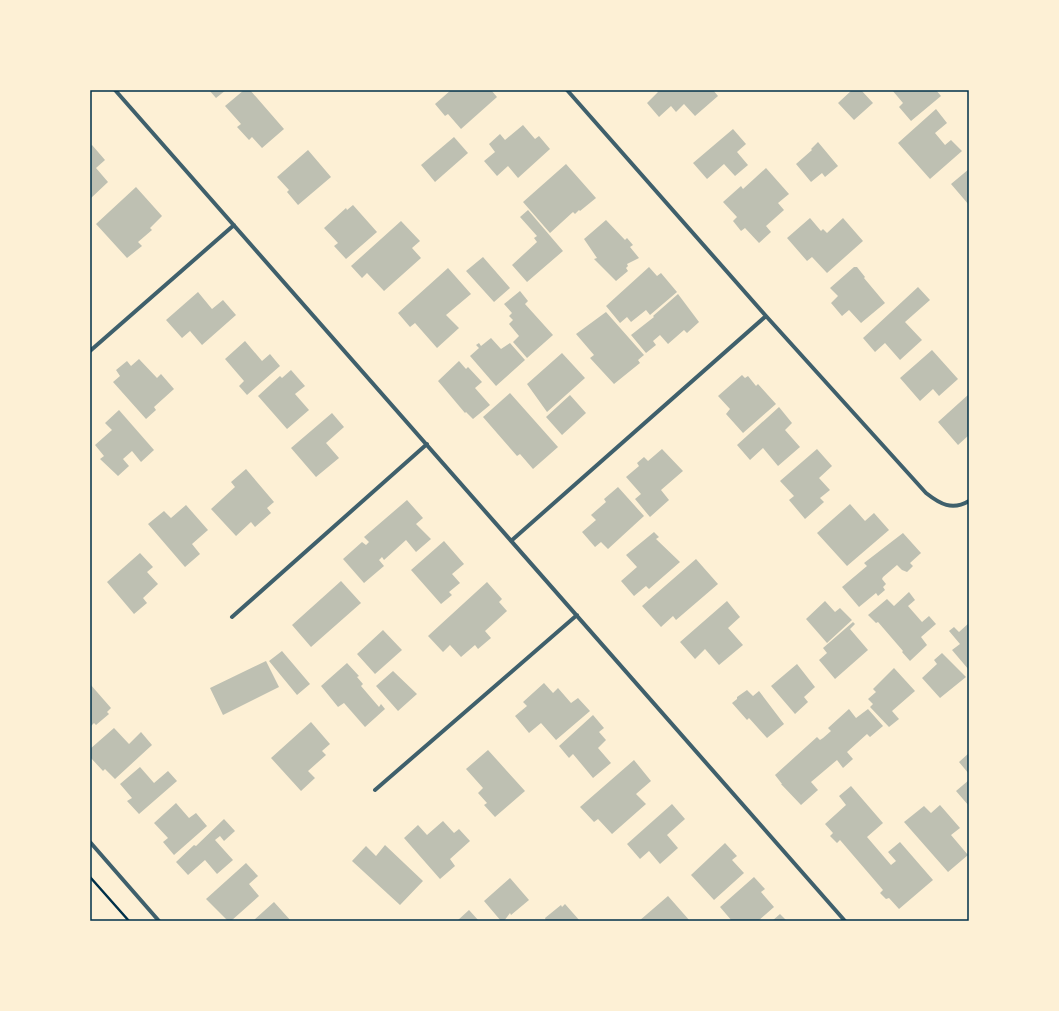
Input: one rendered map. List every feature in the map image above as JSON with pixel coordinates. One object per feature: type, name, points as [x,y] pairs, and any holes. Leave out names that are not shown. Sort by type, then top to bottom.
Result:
[{"type":"street","points":[[115,90],[846,921]]},
{"type":"street","points":[[567,90],[766,316],[926,493],[938,502],[949,507],[969,501]]},
{"type":"street","points":[[90,351],[234,225]]},
{"type":"street","points":[[512,541],[766,316]]},
{"type":"street","points":[[232,617],[427,444]]},
{"type":"street","points":[[375,790],[577,615]]},
{"type":"street","points":[[90,842],[159,921]]},
{"type":"path","points":[[90,877],[129,921]]},
{"type":"building","points":[[209,90],[226,90],[216,98]]},
{"type":"building","points":[[244,90],[250,90],[284,129],[262,148],[252,137],[249,140],[237,127],[241,124],[225,106]]},
{"type":"building","points":[[451,90],[491,90],[497,97],[461,129],[448,114],[445,116],[435,104]]},
{"type":"building","points":[[656,90],[713,90],[718,96],[695,116],[684,104],[676,112],[671,106],[659,117],[647,103],[658,92]]},
{"type":"building","points":[[852,90],[861,90],[873,103],[854,120],[838,103]]},
{"type":"building","points":[[892,90],[936,90],[941,96],[911,121],[899,107],[903,103]]},
{"type":"building","points":[[936,109],[947,123],[935,133],[945,145],[951,140],[962,151],[930,179],[898,143]]},
{"type":"building","points":[[523,125],[535,139],[539,136],[550,149],[518,178],[508,166],[497,176],[484,161],[495,152],[489,144],[500,134],[505,140]]},
{"type":"building","points":[[733,129],[746,144],[737,152],[748,165],[735,176],[724,164],[707,179],[693,163]]},
{"type":"building","points":[[454,137],[468,153],[435,182],[421,165]]},
{"type":"building","points":[[818,142],[838,166],[825,177],[822,173],[811,182],[796,164],[812,150],[811,149]]},
{"type":"building","points":[[92,145],[105,160],[96,168],[108,182],[90,199],[90,147]]},
{"type":"building","points":[[308,150],[331,177],[298,205],[287,192],[289,190],[277,177]]},
{"type":"building","points":[[566,164],[596,198],[580,211],[579,210],[575,214],[573,212],[550,233],[523,202]]},
{"type":"building","points":[[766,168],[789,194],[778,203],[784,210],[766,226],[771,232],[759,243],[745,228],[741,231],[733,221],[737,217],[723,202],[741,186],[743,189]]},
{"type":"building","points":[[969,169],[969,205],[951,184]]},
{"type":"building","points":[[136,187],[162,216],[150,228],[152,230],[138,242],[142,246],[127,258],[96,224]]},
{"type":"building","points":[[353,205],[377,232],[346,259],[334,246],[338,243],[324,228],[346,208],[347,210]]},
{"type":"building","points":[[528,210],[563,251],[527,282],[512,265],[537,242],[534,238],[537,236],[520,217]]},
{"type":"building","points":[[810,218],[821,231],[823,229],[827,233],[843,218],[863,241],[827,273],[812,257],[807,261],[787,238]]},
{"type":"building","points":[[606,220],[625,240],[627,238],[633,245],[630,247],[639,258],[627,264],[628,266],[626,268],[628,271],[616,281],[594,259],[597,258],[584,239]]},
{"type":"building","points":[[401,221],[420,241],[412,248],[421,258],[384,291],[367,273],[362,278],[351,266]]},
{"type":"building","points":[[483,257],[510,288],[494,302],[466,271]]},
{"type":"building","points":[[649,267],[657,276],[661,273],[677,292],[650,315],[646,310],[631,322],[627,317],[620,323],[606,306]]},
{"type":"building","points":[[854,267],[857,267],[865,277],[864,278],[885,303],[861,323],[849,310],[842,316],[831,303],[838,296],[830,288]]},
{"type":"building","points":[[448,268],[471,294],[446,315],[459,328],[437,348],[415,323],[410,327],[398,313]]},
{"type":"building","points":[[918,287],[930,300],[905,322],[922,340],[900,360],[885,343],[875,352],[863,338]]},
{"type":"building","points":[[520,291],[528,301],[525,304],[553,335],[527,358],[513,342],[519,336],[509,324],[513,320],[509,316],[512,313],[504,304]]},
{"type":"building","points":[[198,292],[212,309],[223,300],[236,315],[202,345],[190,331],[182,338],[166,320]]},
{"type":"building","points":[[678,294],[699,322],[687,333],[684,330],[668,344],[660,335],[653,341],[656,345],[646,353],[631,335],[654,317],[653,316]]},
{"type":"building","points":[[606,312],[644,355],[638,360],[640,363],[614,384],[590,358],[594,355],[576,334]]},
{"type":"building","points":[[491,338],[501,349],[510,343],[525,360],[496,386],[470,356],[479,348],[476,345],[479,343],[481,346]]},
{"type":"building","points":[[245,341],[262,361],[270,354],[280,366],[247,395],[239,386],[244,381],[225,359]]},
{"type":"building","points":[[932,350],[958,379],[939,396],[933,389],[920,401],[900,378]]},
{"type":"building","points":[[562,353],[585,378],[547,412],[527,384]]},
{"type":"building","points":[[139,359],[157,378],[161,374],[174,389],[154,407],[156,410],[146,419],[113,382],[120,376],[116,370],[127,361],[131,366]]},
{"type":"building","points":[[459,361],[466,369],[468,367],[482,382],[475,388],[490,405],[473,419],[466,412],[465,413],[438,381]]},
{"type":"building","points":[[291,370],[305,386],[295,394],[309,410],[287,429],[258,396],[280,376],[282,378]]},
{"type":"building","points":[[742,375],[745,378],[748,376],[756,386],[758,384],[776,404],[743,433],[726,414],[730,409],[718,396]]},
{"type":"building","points":[[510,393],[558,447],[533,469],[520,454],[517,456],[483,417]]},
{"type":"building","points":[[969,394],[969,435],[958,445],[938,422]]},
{"type":"building","points":[[570,395],[586,413],[562,435],[546,417]]},
{"type":"building","points":[[779,407],[792,423],[785,430],[800,447],[778,466],[763,448],[750,460],[737,445]]},
{"type":"building","points":[[119,410],[154,450],[141,462],[132,451],[123,459],[129,466],[118,476],[100,459],[104,456],[95,445],[112,430],[105,423]]},
{"type":"building","points":[[332,413],[344,427],[326,443],[339,458],[316,477],[291,448]]},
{"type":"building","points":[[662,449],[683,471],[661,490],[669,500],[650,517],[635,499],[641,494],[626,477],[639,466],[637,463],[644,457],[648,461]]},
{"type":"building","points":[[817,449],[832,466],[819,478],[830,490],[820,498],[824,502],[805,519],[789,500],[794,496],[780,481]]},
{"type":"building","points":[[246,469],[274,502],[267,508],[271,513],[255,527],[251,522],[236,536],[211,509],[235,487],[231,482]]},
{"type":"building","points":[[618,487],[644,516],[608,549],[601,542],[595,547],[582,532],[596,520],[591,515],[606,502],[604,499]]},
{"type":"building","points":[[407,500],[423,518],[416,524],[431,539],[416,552],[406,540],[384,560],[382,557],[379,560],[384,566],[364,583],[343,559],[362,542],[366,545],[369,542],[364,537]]},
{"type":"building","points":[[850,504],[865,521],[874,513],[889,530],[847,566],[817,533]]},
{"type":"building","points":[[186,505],[208,530],[192,544],[200,554],[185,567],[148,524],[164,511],[171,518]]},
{"type":"building","points":[[654,532],[659,537],[656,539],[680,562],[649,589],[646,586],[634,596],[621,581],[637,567],[626,555]]},
{"type":"building","points":[[903,533],[921,553],[910,563],[913,566],[907,572],[902,570],[897,565],[883,577],[882,579],[886,584],[883,587],[885,590],[878,596],[876,593],[859,607],[842,587],[867,566],[864,563]]},
{"type":"building","points":[[444,541],[464,564],[452,574],[460,583],[449,592],[452,595],[441,604],[411,570]]},
{"type":"building","points":[[140,553],[153,567],[147,572],[158,584],[143,598],[147,603],[134,614],[107,582]]},
{"type":"building","points":[[696,559],[718,584],[676,620],[673,616],[661,627],[642,606]]},
{"type":"building","points":[[341,581],[361,603],[311,647],[292,625]]},
{"type":"building","points":[[487,582],[502,599],[499,602],[507,611],[485,631],[491,638],[478,649],[475,645],[461,657],[450,645],[443,652],[428,636]]},
{"type":"building","points":[[909,592],[915,600],[908,606],[922,622],[929,616],[936,624],[921,637],[927,645],[910,661],[878,622],[876,623],[868,615],[887,599],[894,606]]},
{"type":"building","points":[[727,601],[740,617],[728,628],[743,645],[719,665],[705,649],[695,659],[680,642]]},
{"type":"building","points":[[825,601],[835,612],[840,608],[852,620],[827,643],[806,619]]},
{"type":"building","points":[[853,622],[855,624],[850,629],[868,650],[835,679],[819,660],[827,653],[823,648]]},
{"type":"building","points":[[969,623],[969,670],[952,650],[960,644],[949,631],[954,627],[959,632]]},
{"type":"building","points":[[383,630],[402,650],[375,674],[357,654]]},
{"type":"building","points":[[282,651],[310,684],[297,695],[269,661]]},
{"type":"building","points":[[942,653],[966,677],[940,698],[922,678],[937,664],[934,660]]},
{"type":"building","points":[[266,661],[279,687],[223,715],[210,688]]},
{"type":"building","points":[[347,663],[359,676],[357,677],[363,684],[361,686],[379,707],[381,704],[385,709],[365,727],[344,703],[338,707],[321,686]]},
{"type":"building","points":[[797,664],[815,687],[804,697],[808,702],[795,714],[771,686]]},
{"type":"building","points":[[894,668],[915,691],[892,711],[899,719],[889,727],[870,707],[873,704],[868,699],[876,692],[873,689]]},
{"type":"building","points":[[393,671],[417,694],[398,711],[376,686]]},
{"type":"building","points":[[544,683],[553,693],[558,688],[571,703],[578,698],[590,711],[556,740],[541,723],[529,733],[515,716],[527,706],[523,702]]},
{"type":"building","points":[[90,684],[111,708],[107,712],[109,714],[96,725],[94,723],[90,727]]},
{"type":"building","points":[[747,690],[753,696],[759,691],[784,724],[767,738],[749,718],[747,720],[732,703],[737,699],[737,697]]},
{"type":"building","points":[[849,709],[856,718],[868,709],[883,726],[870,737],[867,734],[847,752],[853,759],[843,768],[837,760],[811,782],[818,790],[801,805],[781,784],[775,775],[817,737],[820,740],[831,731],[828,728]]},
{"type":"building","points":[[593,715],[604,728],[599,732],[606,740],[598,748],[611,763],[593,778],[573,754],[569,758],[559,746]]},
{"type":"building","points":[[311,722],[330,744],[322,751],[326,755],[308,771],[315,778],[301,791],[271,758]]},
{"type":"building","points":[[114,728],[129,744],[141,732],[152,745],[115,779],[105,769],[103,771],[90,757],[90,749]]},
{"type":"building","points":[[488,750],[525,791],[495,817],[484,805],[487,803],[478,793],[483,788],[466,769]]},
{"type":"building","points":[[969,753],[969,774],[959,762]]},
{"type":"building","points":[[634,760],[651,781],[636,794],[646,804],[612,834],[598,819],[594,822],[580,807]]},
{"type":"building","points":[[140,767],[154,783],[168,771],[177,781],[139,814],[127,801],[132,798],[120,784]]},
{"type":"building","points":[[969,780],[969,806],[956,791]]},
{"type":"building","points":[[851,786],[883,823],[867,837],[891,865],[896,861],[888,852],[900,842],[933,880],[899,909],[889,898],[886,899],[880,893],[883,890],[840,840],[837,843],[830,836],[833,833],[825,824],[846,805],[839,796]]},
{"type":"building","points":[[176,803],[189,818],[196,813],[207,826],[174,855],[163,842],[168,838],[154,823]]},
{"type":"building","points":[[672,804],[685,819],[667,835],[678,848],[660,864],[649,851],[640,859],[627,844]]},
{"type":"building","points":[[940,805],[960,828],[951,835],[968,855],[948,872],[904,822],[924,806],[931,813]]},
{"type":"building","points":[[224,819],[235,831],[224,841],[220,836],[215,840],[233,860],[217,874],[205,860],[188,875],[176,862],[194,845],[196,846]]},
{"type":"building","points":[[443,821],[454,833],[459,829],[470,841],[450,859],[455,866],[440,879],[404,838],[418,825],[427,835]]},
{"type":"building","points":[[725,843],[737,856],[732,860],[744,873],[714,900],[691,875]]},
{"type":"building","points":[[385,845],[423,881],[400,905],[352,861],[366,846],[376,856]]},
{"type":"building","points":[[246,863],[258,876],[249,884],[259,896],[231,921],[228,921],[206,899]]},
{"type":"building","points":[[754,877],[765,889],[761,892],[774,907],[758,921],[732,921],[720,907]]},
{"type":"building","points":[[510,878],[529,900],[511,915],[510,913],[504,921],[501,921],[484,901]]},
{"type":"building","points":[[668,896],[690,921],[639,921]]},
{"type":"building","points":[[274,902],[291,921],[253,921]]},
{"type":"building","points":[[565,904],[580,921],[546,921],[545,918],[561,905],[562,907]]},
{"type":"building","points":[[469,910],[479,921],[457,921]]},
{"type":"building","points":[[780,914],[787,921],[772,921]]}]
